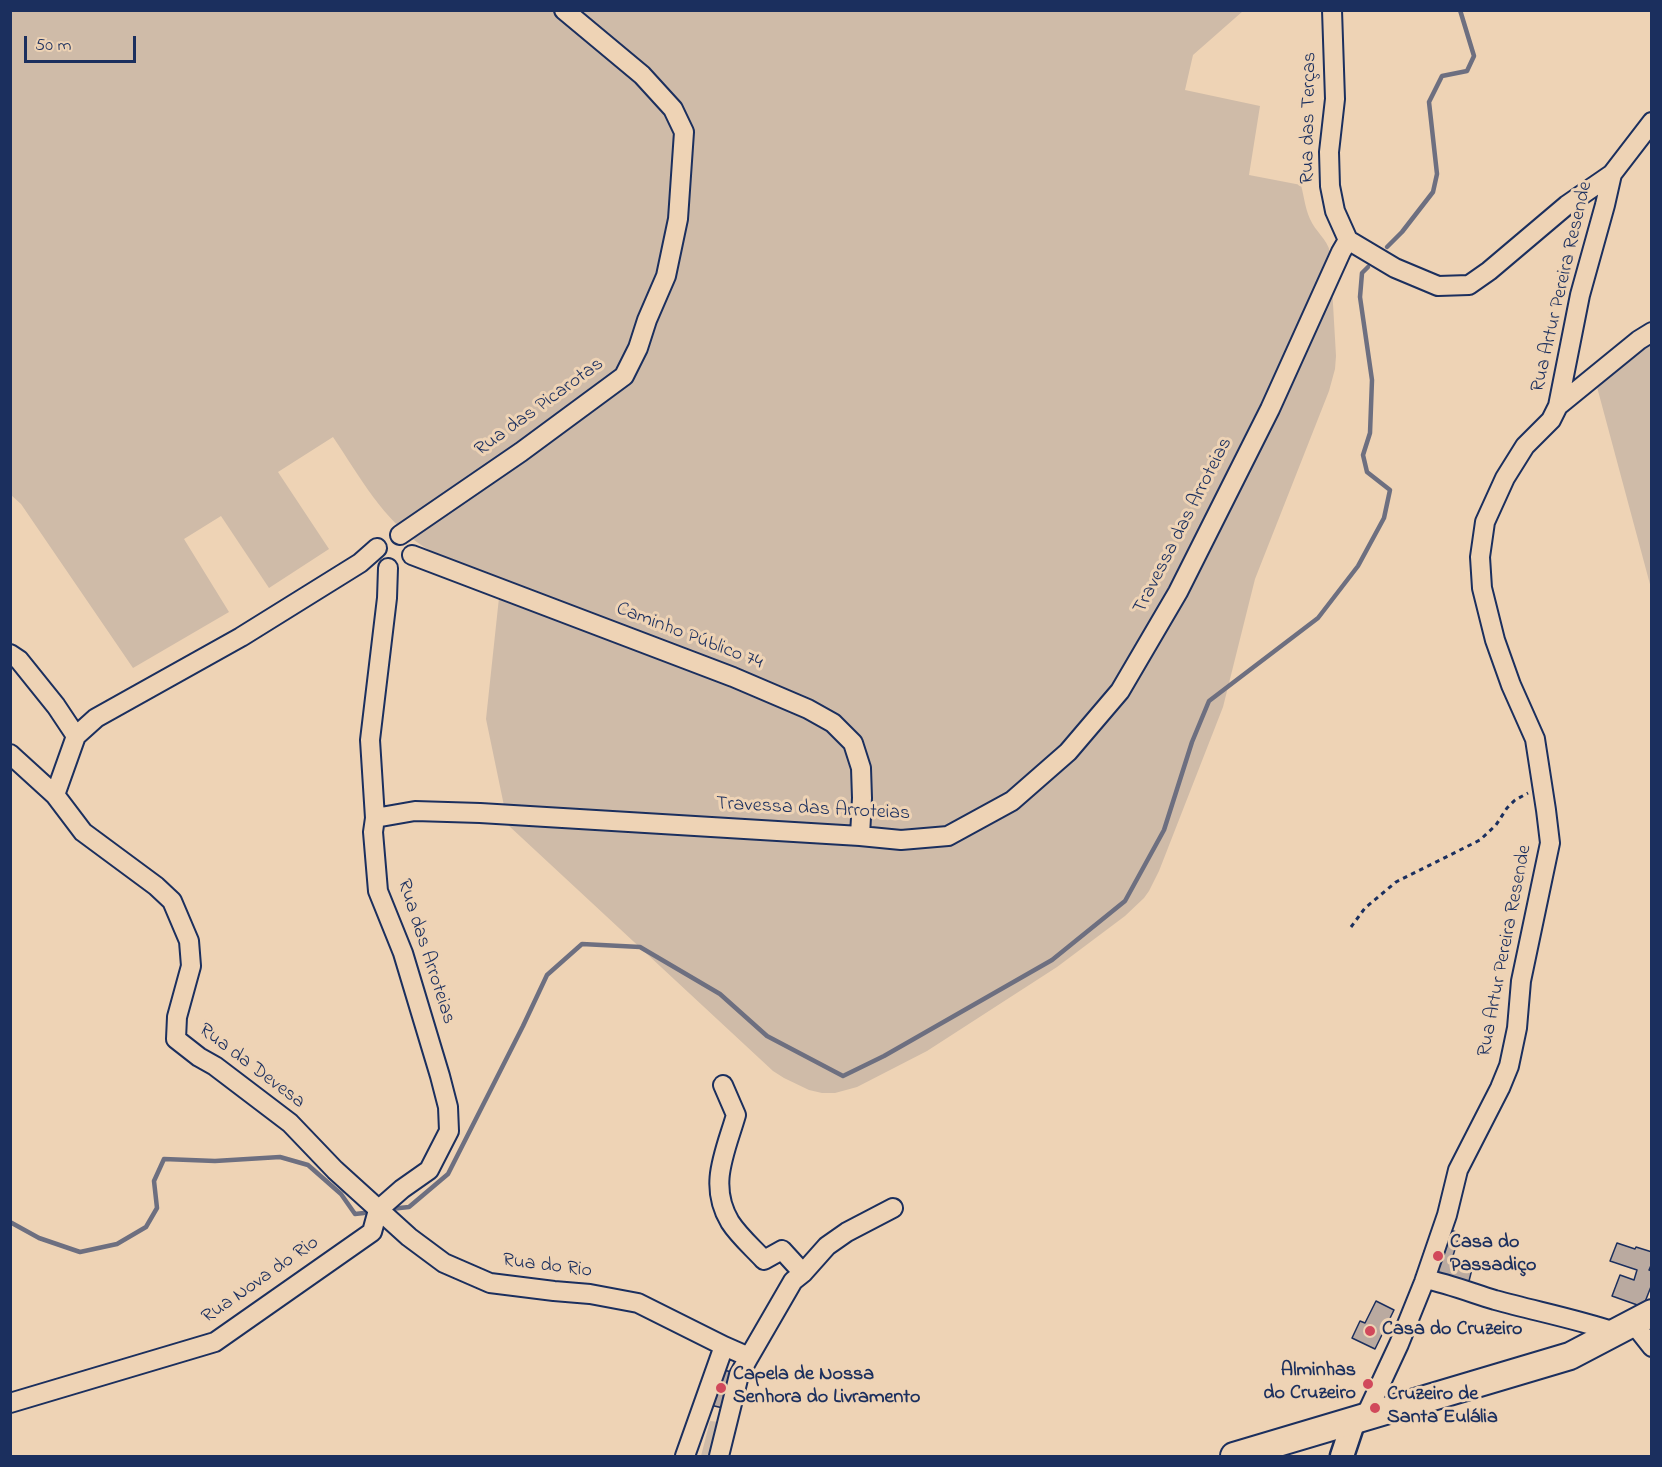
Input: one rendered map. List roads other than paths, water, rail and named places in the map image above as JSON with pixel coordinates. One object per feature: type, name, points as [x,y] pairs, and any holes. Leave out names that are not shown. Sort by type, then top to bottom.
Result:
[{"type":"main road","points":[[1234,1456],[1371,1409],[1570,1356],[1633,1323]]},
{"type":"street","name":"Rua das Picarotas","points":[[400,535],[521,452],[624,376],[638,348],[666,276],[678,219],[684,132],[674,109],[642,75],[564,10]]},
{"type":"street","name":"Rua das Terças","points":[[1332,10],[1335,99],[1329,153],[1330,186],[1335,211],[1348,240]]},
{"type":"street","points":[[1348,240],[1395,268],[1438,286],[1468,285],[1488,271],[1567,204],[1612,174],[1652,122]]},
{"type":"street","name":"Rua Artur Pereira Resende","points":[[1371,1409],[1425,1279],[1447,1215],[1458,1170],[1509,1066],[1517,1028],[1521,981],[1550,843],[1535,740],[1502,661],[1488,616],[1480,575],[1480,557],[1485,522],[1505,478],[1525,446],[1551,420],[1558,406],[1580,295],[1612,174]]},
{"type":"street","name":"Travessa das Arroteias","points":[[375,818],[415,811],[480,813],[901,840],[948,836],[1012,801],[1068,752],[1120,691],[1178,592],[1270,409],[1348,240]]},
{"type":"street","points":[[1558,406],[1652,332]]},
{"type":"street","points":[[55,795],[76,736],[96,718],[241,637],[360,562],[377,548],[385,537],[400,535],[410,543],[412,555],[408,564],[394,570],[380,561],[377,548]]},
{"type":"street","name":"Caminho Público 74","points":[[412,555],[733,677],[808,709],[833,723],[853,743],[861,768],[860,836]]},
{"type":"street","name":"Rua das Arroteias","points":[[378,1210],[429,1170],[448,1131],[448,1107],[417,997],[403,953],[378,891],[370,740],[387,598],[388,568]]},
{"type":"street","points":[[10,654],[20,660],[76,736]]},
{"type":"street","name":"Rua da Devesa","points":[[10,754],[55,795],[82,832],[156,886],[172,901],[189,941],[191,966],[177,1017],[176,1040],[215,1066],[290,1123],[334,1170],[378,1210]]},
{"type":"street","points":[[723,1085],[736,1115],[719,1170],[720,1199],[731,1223],[764,1260],[782,1250],[803,1273]]},
{"type":"street","points":[[719,1456],[739,1375],[794,1281],[827,1246],[847,1232],[893,1208]]},
{"type":"street","name":"Rua do Rio","points":[[378,1210],[408,1237],[444,1263],[490,1283],[554,1292],[591,1294],[639,1304],[749,1357]]},
{"type":"street","name":"Rua Nova do Rio","points":[[10,1403],[215,1342],[372,1232],[378,1210]]},
{"type":"street","points":[[1425,1279],[1443,1282],[1495,1300],[1597,1326],[1633,1323],[1652,1347]]},
{"type":"street","points":[[685,1456],[724,1346]]},
{"type":"street","points":[[1342,1456],[1371,1409]]},
{"type":"waterway","points":[[1387,247],[1402,232],[1433,192],[1437,174],[1429,102],[1442,76],[1467,71],[1474,56],[1460,10]]},
{"type":"waterway","points":[[390,1209],[409,1207],[448,1174],[547,975],[582,944],[640,947],[720,994],[767,1036],[843,1076],[884,1056],[1052,960],[1125,901],[1164,830],[1192,742],[1209,701],[1318,618],[1358,566],[1384,518],[1390,490],[1367,472],[1363,455],[1370,433],[1372,380],[1360,297],[1362,273],[1368,267]]},
{"type":"waterway","points":[[10,1222],[39,1238],[80,1252],[117,1244],[146,1227],[157,1208],[154,1181],[164,1159],[215,1161],[280,1157],[308,1165],[341,1194],[355,1214],[364,1213]]},
{"type":"place","name":"Casa do Passadiço","points":[[1438,1256]]},
{"type":"place","name":"Casa do Cruzeiro","points":[[1370,1331]]},
{"type":"place","name":"Alminhas do Cruzeiro","points":[[1368,1384]]},
{"type":"place","name":"Capela de Nossa Senhora do Livramento","points":[[721,1388]]},
{"type":"place","name":"Cruzeiro de Santa Eulália","points":[[1375,1408]]}]
